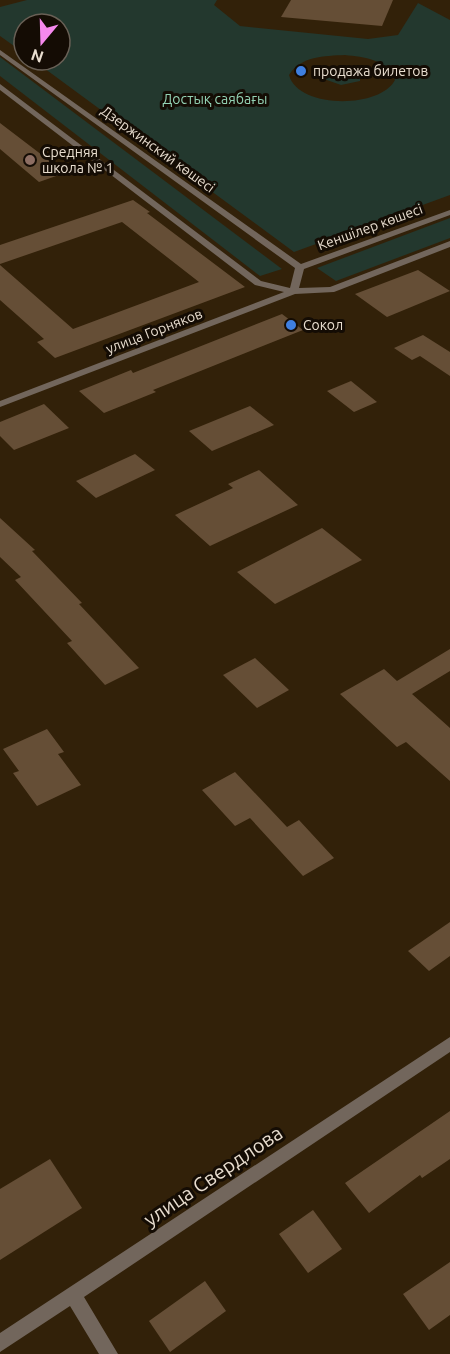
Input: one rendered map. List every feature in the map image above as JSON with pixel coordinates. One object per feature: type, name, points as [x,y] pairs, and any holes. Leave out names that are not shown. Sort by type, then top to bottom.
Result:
[{"type":"street","name":"Дзержинский көшесі","points":[[0,52],[300,267]]},
{"type":"street","points":[[0,86],[258,283],[294,291],[331,290],[450,244]]},
{"type":"street","name":"Кеншілер көшесі","points":[[300,267],[450,212]]},
{"type":"street","points":[[294,291],[300,267]]},
{"type":"street","name":"улица Горняков","points":[[0,404],[294,291]]},
{"type":"street","name":"улица Свердлова","points":[[0,1343],[450,1044]]},
{"type":"street","points":[[73,1294],[109,1354]]},
{"type":"green space","name":"Достық саябағы","points":[[27,0],[217,0],[214,5],[240,26],[368,39],[398,35],[418,3],[450,20],[450,195],[294,252],[49,72],[72,72],[72,12],[12,12],[12,44],[0,36],[0,7]],"holes":[[[345,55],[367,58],[381,63],[395,80],[387,90],[357,100],[323,99],[307,94],[296,86],[289,75],[300,64],[314,58]]]},
{"type":"green space","points":[[0,57],[12,66],[12,72],[20,72],[282,269],[260,276],[0,76]]},
{"type":"green space","points":[[343,69],[360,75],[360,81],[341,85],[324,79],[324,73]]},
{"type":"green space","points":[[450,218],[450,238],[336,281],[317,268]]},
{"type":"building","points":[[291,0],[393,0],[382,26],[281,17]]},
{"type":"building","name":"Средняя школа № 1","points":[[0,123],[59,168],[55,169],[62,174],[39,182],[0,149]]},
{"type":"building","points":[[133,200],[245,287],[55,358],[37,342],[44,339],[0,300],[0,265],[73,329],[199,282],[122,222],[0,264],[0,245]]},
{"type":"building","points":[[418,270],[450,291],[387,317],[355,294]]},
{"type":"building","points":[[282,314],[303,330],[153,390],[156,392],[104,413],[79,391],[131,370],[133,373]]},
{"type":"building","points":[[423,335],[450,352],[450,376],[420,356],[412,360],[394,348]]},
{"type":"building","points":[[351,381],[377,402],[354,412],[327,391]]},
{"type":"building","points":[[44,404],[69,428],[14,450],[0,436],[0,422]]},
{"type":"building","points":[[250,406],[274,425],[212,451],[189,431]]},
{"type":"building","points":[[135,454],[155,470],[96,498],[76,481]]},
{"type":"building","points":[[259,470],[298,505],[210,546],[175,515],[233,488],[228,484]]},
{"type":"building","points":[[0,518],[35,550],[32,551],[82,603],[79,604],[139,668],[105,685],[67,643],[72,641],[15,580],[21,577],[0,557]]},
{"type":"building","points":[[322,528],[362,560],[275,604],[237,572]]},
{"type":"building","points":[[450,649],[450,671],[412,694],[450,728],[450,781],[406,742],[397,747],[340,694],[384,669],[397,681]]},
{"type":"building","points":[[255,658],[289,690],[257,708],[223,675]]},
{"type":"building","points":[[47,729],[64,752],[58,754],[81,785],[37,806],[13,773],[19,771],[3,749]]},
{"type":"building","points":[[235,772],[287,827],[299,820],[334,858],[303,876],[250,818],[235,826],[202,790]]},
{"type":"building","points":[[450,922],[450,956],[429,971],[408,951]]},
{"type":"building","points":[[450,1111],[450,1159],[422,1178],[420,1175],[369,1213],[345,1183]]},
{"type":"building","points":[[50,1159],[82,1208],[0,1260],[0,1189]]},
{"type":"building","points":[[313,1210],[342,1249],[308,1273],[279,1234]]},
{"type":"building","points":[[450,1262],[450,1315],[429,1330],[403,1294]]},
{"type":"building","points":[[205,1281],[226,1311],[170,1352],[149,1321]]},
{"type":"place","name":"продажа билетов","points":[[301,71]]},
{"type":"place","name":"Средняя школа № 1","points":[[30,160]]},
{"type":"place","name":"Сокол","points":[[291,325]]}]
